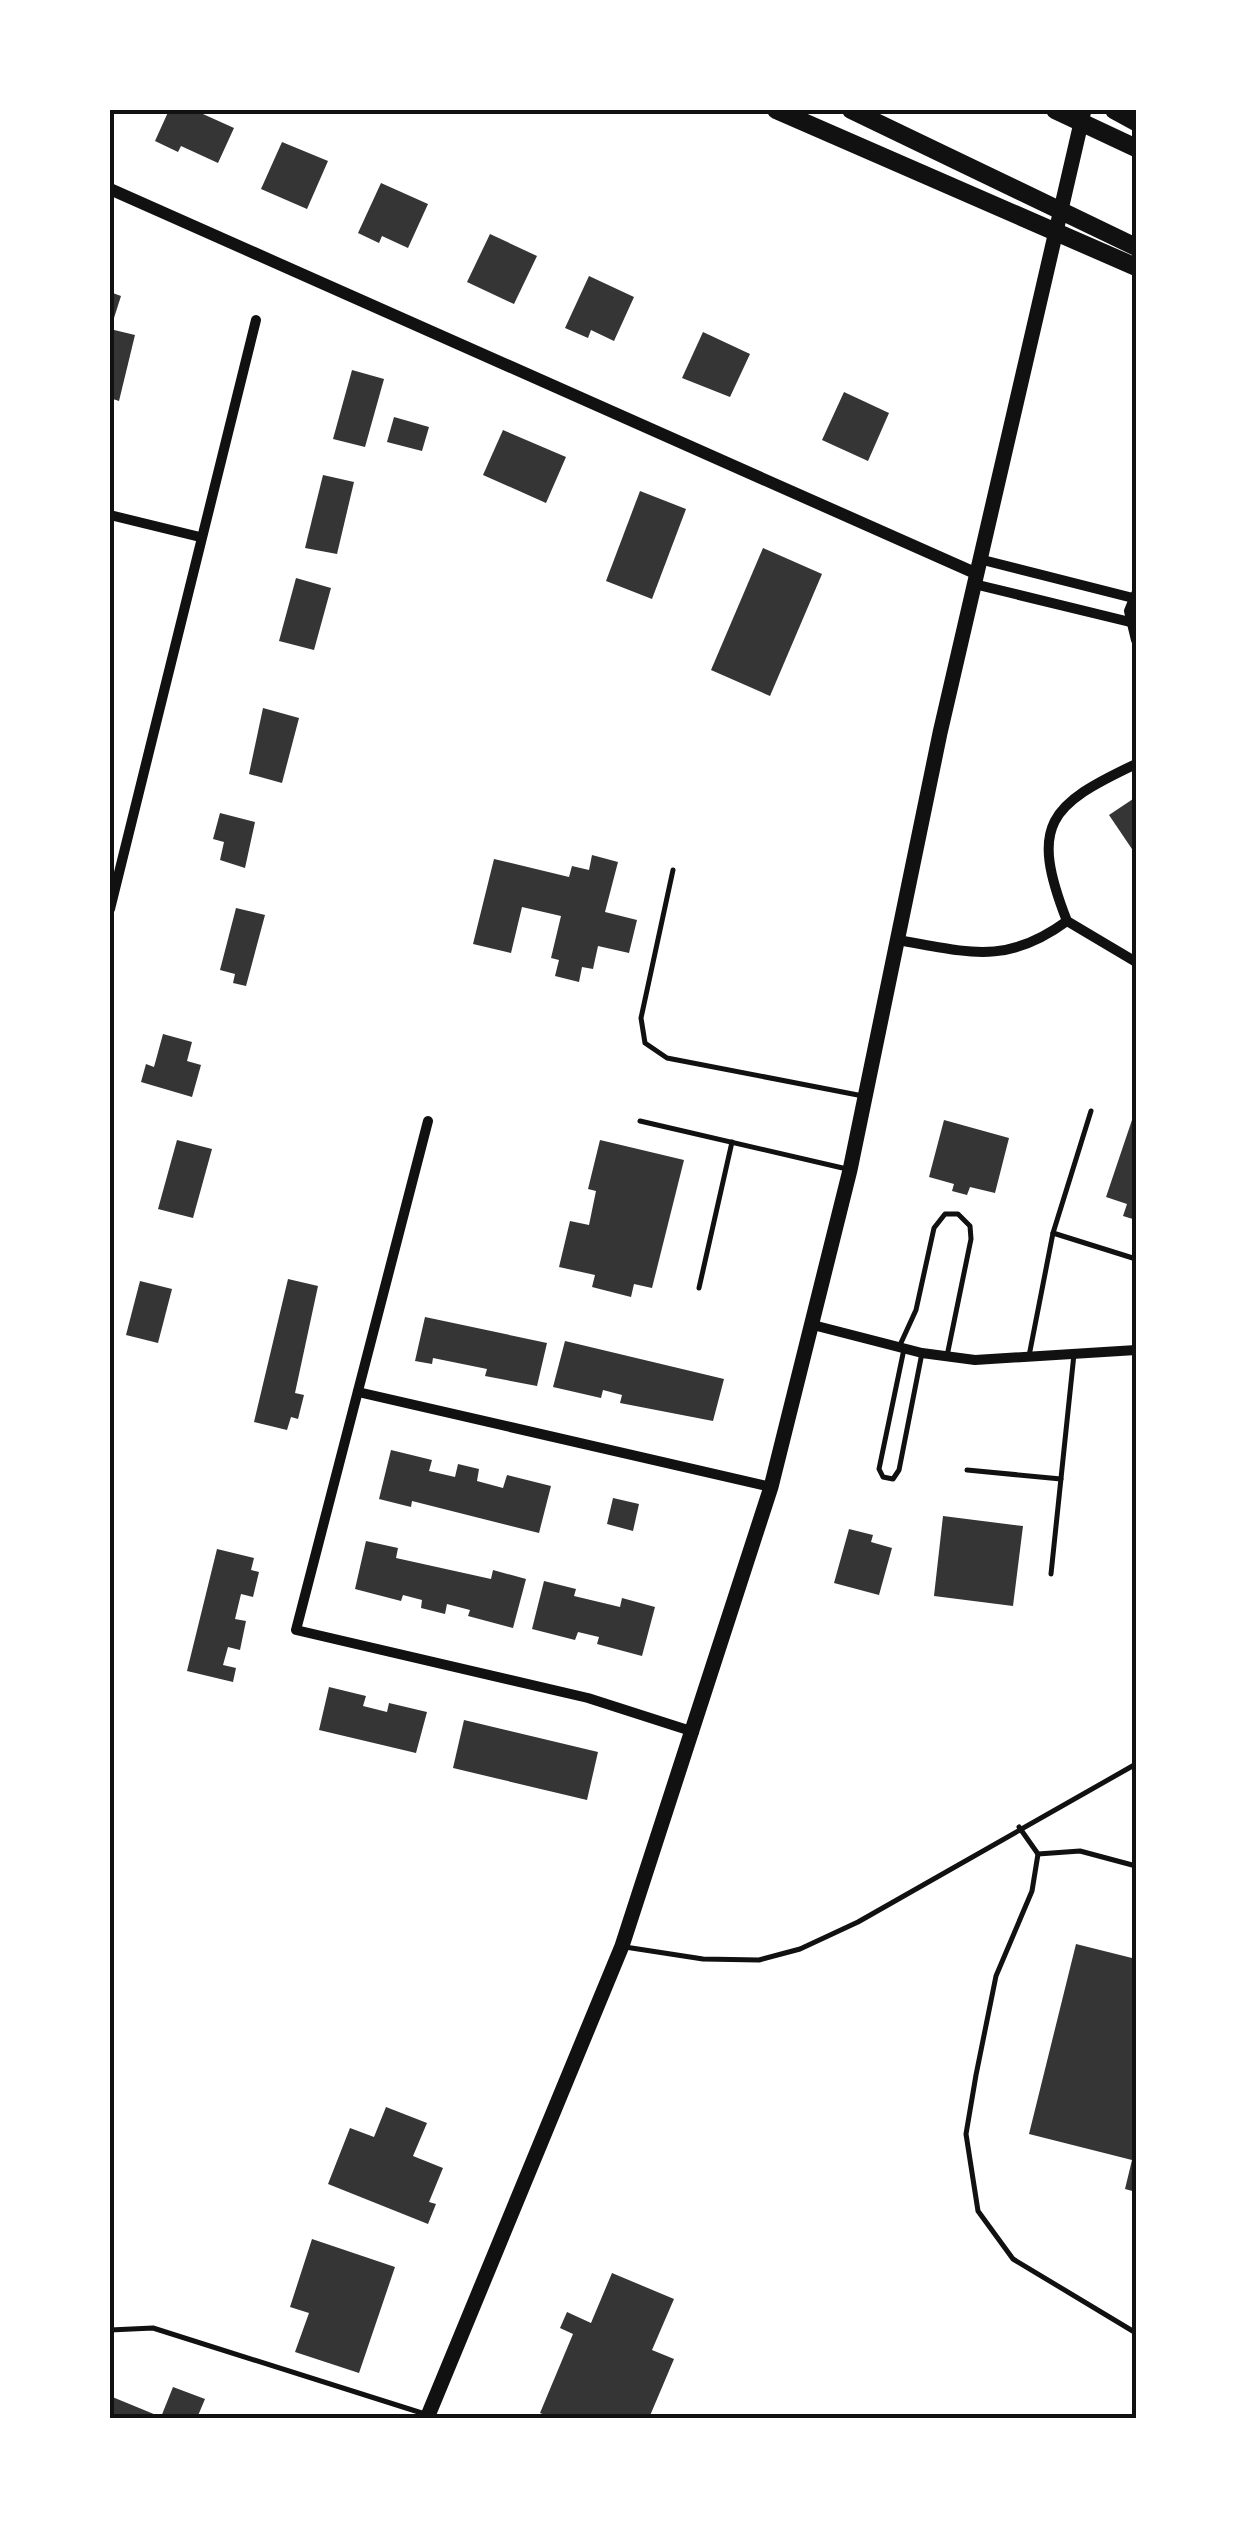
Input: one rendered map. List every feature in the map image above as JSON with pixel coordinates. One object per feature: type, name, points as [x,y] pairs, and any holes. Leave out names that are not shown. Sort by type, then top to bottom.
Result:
[{"type":"highway","points":[[776,110],[1136,267]]},
{"type":"highway","points":[[851,110],[1136,247]]},
{"type":"highway","points":[[1055,110],[1136,148]]},
{"type":"highway","points":[[1114,110],[1136,122]]},
{"type":"main road","points":[[427,2417],[622,1946],[771,1487],[850,1170],[976,572],[1084,110]]},
{"type":"street","points":[[110,190],[976,572],[1130,622]]},
{"type":"street","points":[[110,910],[256,320]]},
{"type":"street","points":[[110,515],[200,537]]},
{"type":"street","points":[[976,572],[1134,596],[1130,622],[1136,640]]},
{"type":"street","points":[[1136,764],[1082,790],[1061,806],[1049,856],[1067,921],[1136,962]]},
{"type":"street","points":[[898,940],[958,950],[1008,952],[1036,944],[1067,921]]},
{"type":"street","points":[[428,1120],[296,1630],[588,1698],[694,1732]]},
{"type":"street","points":[[813,1325],[922,1353],[975,1360],[1136,1350]]},
{"type":"street","points":[[358,1392],[771,1487]]},
{"type":"lane","points":[[673,870],[641,1018],[645,1043],[667,1058],[866,1096]]},
{"type":"lane","points":[[1029,1356],[1053,1233],[1092,1111]]},
{"type":"lane","points":[[640,1121],[850,1170]]},
{"type":"lane","points":[[699,1288],[732,1142]]},
{"type":"lane","points":[[922,1353],[899,1470],[893,1478],[883,1478],[878,1470],[901,1348],[916,1310],[934,1228],[945,1214],[958,1214],[970,1226],[972,1239],[947,1356]]},
{"type":"lane","points":[[1053,1233],[1136,1259]]},
{"type":"lane","points":[[1051,1574],[1074,1354]]},
{"type":"lane","points":[[968,1470],[1061,1479]]},
{"type":"lane","points":[[622,1946],[740,1960],[800,1949],[858,1922],[1019,1827],[1136,1764]]},
{"type":"lane","points":[[1019,1827],[1038,1854],[1032,1890],[996,1976],[966,2134],[978,2212],[1012,2259],[1136,2333]]},
{"type":"lane","points":[[1038,1854],[1080,1851],[1136,1866]]},
{"type":"lane","points":[[110,2330],[152,2328],[427,2417]]},
{"type":"building","points":[[169,110],[194,110],[234,128],[218,163],[181,146],[178,152],[155,141]]},
{"type":"building","points":[[282,142],[328,161],[307,209],[261,189]]},
{"type":"building","points":[[381,183],[428,204],[408,248],[382,236],[379,243],[358,233]]},
{"type":"building","points":[[490,234],[537,256],[514,304],[467,282]]},
{"type":"building","points":[[589,276],[634,297],[614,341],[591,330],[588,338],[565,328]]},
{"type":"building","points":[[110,292],[121,296],[114,318],[110,316]]},
{"type":"building","points":[[110,329],[135,335],[119,401],[110,398]]},
{"type":"building","points":[[703,332],[750,354],[730,397],[682,378]]},
{"type":"building","points":[[352,370],[384,379],[365,447],[333,439]]},
{"type":"building","points":[[844,392],[889,413],[868,461],[822,440]]},
{"type":"building","points":[[394,417],[429,427],[422,451],[387,442]]},
{"type":"building","points":[[503,430],[566,457],[546,503],[483,475]]},
{"type":"building","points":[[323,475],[354,482],[337,554],[305,548]]},
{"type":"building","points":[[640,491],[686,509],[652,599],[606,581]]},
{"type":"building","points":[[763,548],[822,574],[770,696],[711,670]]},
{"type":"building","points":[[296,578],[331,588],[314,650],[279,641]]},
{"type":"building","points":[[263,708],[299,718],[282,783],[249,774]]},
{"type":"building","points":[[1136,797],[1136,855],[1109,815]]},
{"type":"building","points":[[220,813],[255,822],[245,868],[220,860],[224,842],[213,839]]},
{"type":"building","points":[[592,855],[618,862],[605,912],[637,920],[629,953],[598,946],[593,969],[582,967],[579,982],[555,976],[559,960],[551,958],[561,916],[522,907],[511,953],[473,944],[494,859],[569,877],[572,866],[589,870]]},
{"type":"building","points":[[236,908],[265,915],[246,986],[233,983],[235,974],[220,970]]},
{"type":"building","points":[[163,1034],[192,1042],[187,1061],[201,1065],[192,1097],[141,1082],[146,1064],[154,1067]]},
{"type":"building","points":[[1133,1117],[1136,1220],[1123,1216],[1127,1204],[1106,1197]]},
{"type":"building","points":[[944,1120],[1009,1138],[995,1193],[970,1187],[967,1195],[952,1191],[954,1184],[929,1177]]},
{"type":"building","points":[[177,1140],[212,1149],[193,1218],[158,1209]]},
{"type":"building","points":[[600,1140],[684,1160],[652,1288],[634,1284],[631,1297],[592,1287],[595,1275],[559,1267],[570,1221],[589,1225],[596,1191],[588,1189]]},
{"type":"building","points":[[288,1279],[318,1286],[295,1393],[304,1395],[298,1419],[291,1417],[287,1430],[254,1422]]},
{"type":"building","points":[[140,1281],[172,1289],[158,1343],[126,1335]]},
{"type":"building","points":[[425,1317],[547,1343],[537,1386],[485,1376],[487,1369],[433,1358],[432,1364],[415,1361]]},
{"type":"building","points":[[565,1341],[724,1379],[713,1421],[620,1403],[622,1395],[603,1390],[601,1398],[553,1387]]},
{"type":"building","points":[[391,1450],[432,1460],[429,1471],[455,1477],[458,1464],[479,1469],[477,1481],[503,1488],[507,1475],[551,1486],[539,1533],[412,1501],[411,1507],[379,1499]]},
{"type":"building","points":[[613,1498],[639,1504],[633,1531],[607,1524]]},
{"type":"building","points":[[943,1516],[1023,1526],[1013,1606],[934,1596]]},
{"type":"building","points":[[849,1529],[873,1535],[871,1542],[892,1548],[879,1595],[834,1583]]},
{"type":"building","points":[[366,1541],[398,1548],[396,1558],[491,1579],[493,1570],[526,1579],[513,1628],[468,1616],[470,1610],[447,1604],[445,1614],[421,1608],[422,1600],[403,1595],[401,1601],[355,1589]]},
{"type":"building","points":[[217,1549],[254,1558],[251,1570],[259,1572],[253,1597],[241,1594],[235,1619],[246,1621],[240,1650],[228,1647],[223,1665],[236,1668],[233,1682],[187,1671]]},
{"type":"building","points":[[544,1581],[576,1589],[574,1596],[620,1607],[622,1598],[655,1607],[642,1656],[597,1644],[599,1637],[578,1632],[575,1640],[532,1629]]},
{"type":"building","points":[[329,1687],[366,1696],[363,1706],[387,1712],[389,1703],[427,1712],[416,1753],[319,1730]]},
{"type":"building","points":[[464,1720],[598,1752],[587,1800],[453,1768]]},
{"type":"building","points":[[1076,1944],[1136,1959],[1136,2192],[1125,2189],[1132,2160],[1029,2134]]},
{"type":"building","points":[[386,2107],[427,2123],[413,2156],[443,2168],[429,2202],[436,2204],[428,2224],[328,2184],[350,2128],[374,2137]]},
{"type":"building","points":[[312,2239],[395,2267],[359,2373],[295,2352],[309,2313],[290,2307]]},
{"type":"building","points":[[612,2273],[674,2299],[652,2350],[674,2359],[649,2418],[553,2418],[540,2413],[573,2334],[560,2328],[567,2312],[591,2323]]},
{"type":"building","points":[[173,2387],[205,2399],[197,2418],[110,2418],[110,2396],[161,2417]]}]
